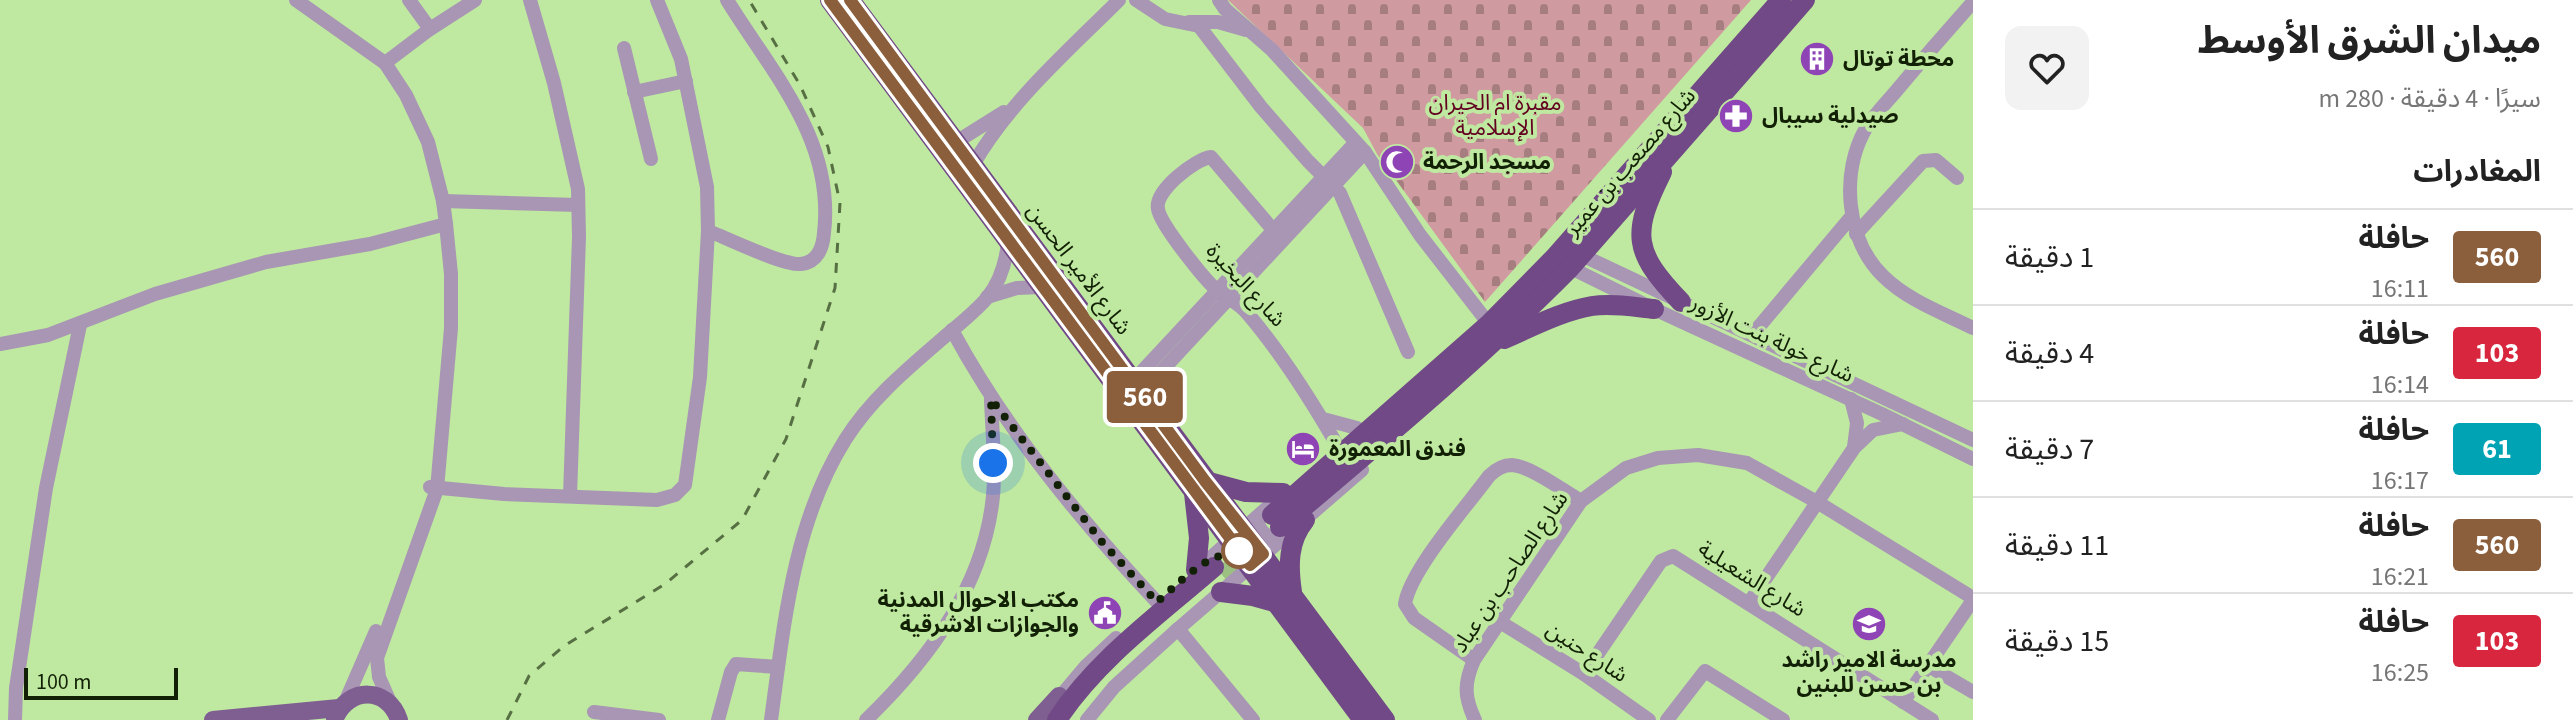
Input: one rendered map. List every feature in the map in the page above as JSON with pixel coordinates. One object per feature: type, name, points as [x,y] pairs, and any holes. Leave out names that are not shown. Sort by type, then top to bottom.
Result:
[{"type":"highway","name":"شارع الأمير الحسن","points":[[830,0],[1042,287],[1238,535],[1227,570],[1285,598],[1385,720]]},
{"type":"highway","name":"شارع مصعب بن عمير","points":[[1567,256],[1781,0]]},
{"type":"highway","name":"شارع مصعب بن عمير","points":[[1274,524],[1487,337],[1676,144],[1805,0]]},
{"type":"highway","name":"شارع الأمير الحسن","points":[[859,4],[956,142],[1138,386],[1199,485]]},
{"type":"highway","points":[[1676,144],[1650,196],[1642,230],[1642,246],[1646,261],[1655,275],[1681,302]]},
{"type":"highway","points":[[1487,337],[1592,306],[1654,309]]},
{"type":"highway","points":[[1283,493],[1246,492],[1199,485],[1198,521],[1227,570],[1253,596],[1285,598],[1290,551],[1295,532],[1305,520]]},
{"type":"highway","points":[[1057,720],[1087,680],[1227,570]]},
{"type":"highway","points":[[1072,720],[1121,661],[1227,570]]},
{"type":"highway","name":"شارع الأمير الحسن","points":[[1285,598],[1363,720]]},
{"type":"main road","points":[[213,720],[340,709],[368,693],[380,696],[399,713]]},
{"type":"main road","points":[[1037,720],[1059,696]]},
{"type":"street","points":[[296,0],[385,63],[406,95],[428,142],[443,201],[451,274],[451,328],[438,462],[434,488],[377,658],[379,677],[399,713]]},
{"type":"street","points":[[409,0],[430,29]]},
{"type":"street","points":[[385,63],[475,0]]},
{"type":"street","points":[[530,0],[572,160],[578,205],[570,496]]},
{"type":"street","points":[[434,488],[667,499],[685,485],[700,377],[708,231],[706,177],[681,59],[657,0]]},
{"type":"street","points":[[708,231],[781,260],[802,264],[811,261],[820,250],[825,223],[822,172],[814,143],[793,103],[727,0]]},
{"type":"street","points":[[973,165],[990,138],[1024,97],[1119,0]]},
{"type":"street","points":[[1136,0],[1155,14],[1202,28],[1261,107],[1345,202],[1408,352]]},
{"type":"street","points":[[1219,0],[1272,50],[1360,147],[1487,337]]},
{"type":"street","points":[[1973,2],[1866,128],[1854,161],[1851,217],[1871,262],[1894,286],[1973,328]]},
{"type":"street","points":[[1188,22],[1218,22],[1250,31]]},
{"type":"street","points":[[624,48],[651,159]]},
{"type":"street","points":[[634,92],[686,81]]},
{"type":"street","points":[[956,142],[985,126],[1024,97]]},
{"type":"street","points":[[1138,386],[1360,147]]},
{"type":"street","name":"شارع البخيرة","points":[[1274,231],[1211,157],[1198,161],[1158,199],[1160,216],[1203,275],[1224,295],[1239,304],[1261,330],[1323,419],[1337,445]]},
{"type":"street","points":[[1856,234],[1923,161],[1936,160],[1957,178]]},
{"type":"street","points":[[1224,295],[1274,231],[1328,181]]},
{"type":"street","points":[[443,201],[578,205]]},
{"type":"street","points":[[1752,335],[1851,217]]},
{"type":"street","points":[[0,344],[48,335],[155,294],[266,262],[370,244],[446,224]]},
{"type":"street","points":[[771,720],[799,553],[807,521],[831,466],[850,432],[871,407],[987,297],[1002,271],[1008,242]]},
{"type":"street","name":"شارع خولة بنت الأزور","points":[[1567,256],[1681,302],[1973,440]]},
{"type":"street","name":"شارع خولة بنت الأزور","points":[[1567,256],[1654,309],[1973,459]]},
{"type":"street","points":[[987,297],[1017,288],[1042,287]]},
{"type":"street","points":[[15,720],[16,688],[46,488],[80,325]]},
{"type":"street","points":[[952,330],[991,399],[1102,542],[1157,602]]},
{"type":"street","name":"شارع مصعب بن عمير","points":[[1227,570],[1274,524],[1283,493],[1449,349],[1487,337]]},
{"type":"street","name":"شارع مصعب بن عمير","points":[[1227,570],[1238,535],[1274,524],[1305,520],[1452,392],[1487,337]]},
{"type":"street","points":[[866,720],[904,682],[965,596],[992,506],[991,399]]},
{"type":"street","points":[[1851,399],[1857,423],[1854,448]]},
{"type":"street","points":[[1323,419],[1357,428]]},
{"type":"street","points":[[1749,603],[1854,448],[1873,430],[1903,424]]},
{"type":"street","name":"شارع الصاحب بن عباد","points":[[1475,720],[1465,693],[1466,678],[1474,660],[1581,501],[1626,468],[1658,458],[1698,455],[1747,463],[1817,502],[1973,599]]},
{"type":"street","points":[[1474,660],[1414,618],[1405,604],[1406,595],[1424,563],[1489,476],[1503,466],[1514,465],[1530,471],[1581,501]]},
{"type":"street","points":[[340,709],[371,645],[434,488]]},
{"type":"street","name":"شارع الشعيلية","points":[[1584,674],[1651,575],[1668,557],[1679,559],[1932,720]]},
{"type":"street","points":[[1044,720],[1059,696],[1086,666],[1157,602],[1227,570]]},
{"type":"street","points":[[1087,720],[1114,687],[1178,629],[1227,570]]},
{"type":"street","points":[[1903,702],[1973,599]]},
{"type":"street","name":"شارع حنين","points":[[1500,622],[1584,674],[1649,720]]},
{"type":"street","points":[[1178,629],[1253,720]]},
{"type":"street","points":[[718,720],[736,664],[778,667]]},
{"type":"street","points":[[1927,665],[1973,692]]},
{"type":"street","points":[[1667,720],[1705,671],[1783,720]]},
{"type":"street","points":[[594,712],[659,720]]},
{"type":"green space","name":"مقبرة ام الحيران الإسلامية","points":[[1228,0],[1751,0],[1485,302],[1377,154],[1363,128]]},
{"type":"tunnel","points":[[1223,576],[1257,547]]},
{"type":"railway","points":[[507,720],[529,676],[564,646],[665,584],[742,520],[786,439],[835,288],[840,203],[828,147],[800,85],[749,0]]},
{"type":"bus line","name":"560","points":[[830,0],[1250,565],[1263,554],[1205,481],[850,0]]},
{"type":"place","name":"محطة توتال","points":[[1817,59]]},
{"type":"place","name":"صيدلية سيبال","points":[[1736,116]]},
{"type":"place","name":"مسجد الرحمة","points":[[1397,162]]},
{"type":"place","name":"فندق المعمورة","points":[[1303,449]]},
{"type":"place","name":"مكتب الاحوال المدنية والجوازات الاشرقية","points":[[1105,613]]},
{"type":"place","name":"مدرسة الامير راشد بن حسن للبنين","points":[[1869,624]]},
{"type":"route","points":[[993,463],[991,399],[1102,542],[1157,602],[1214,556],[1232,556],[1239,551]]}]
